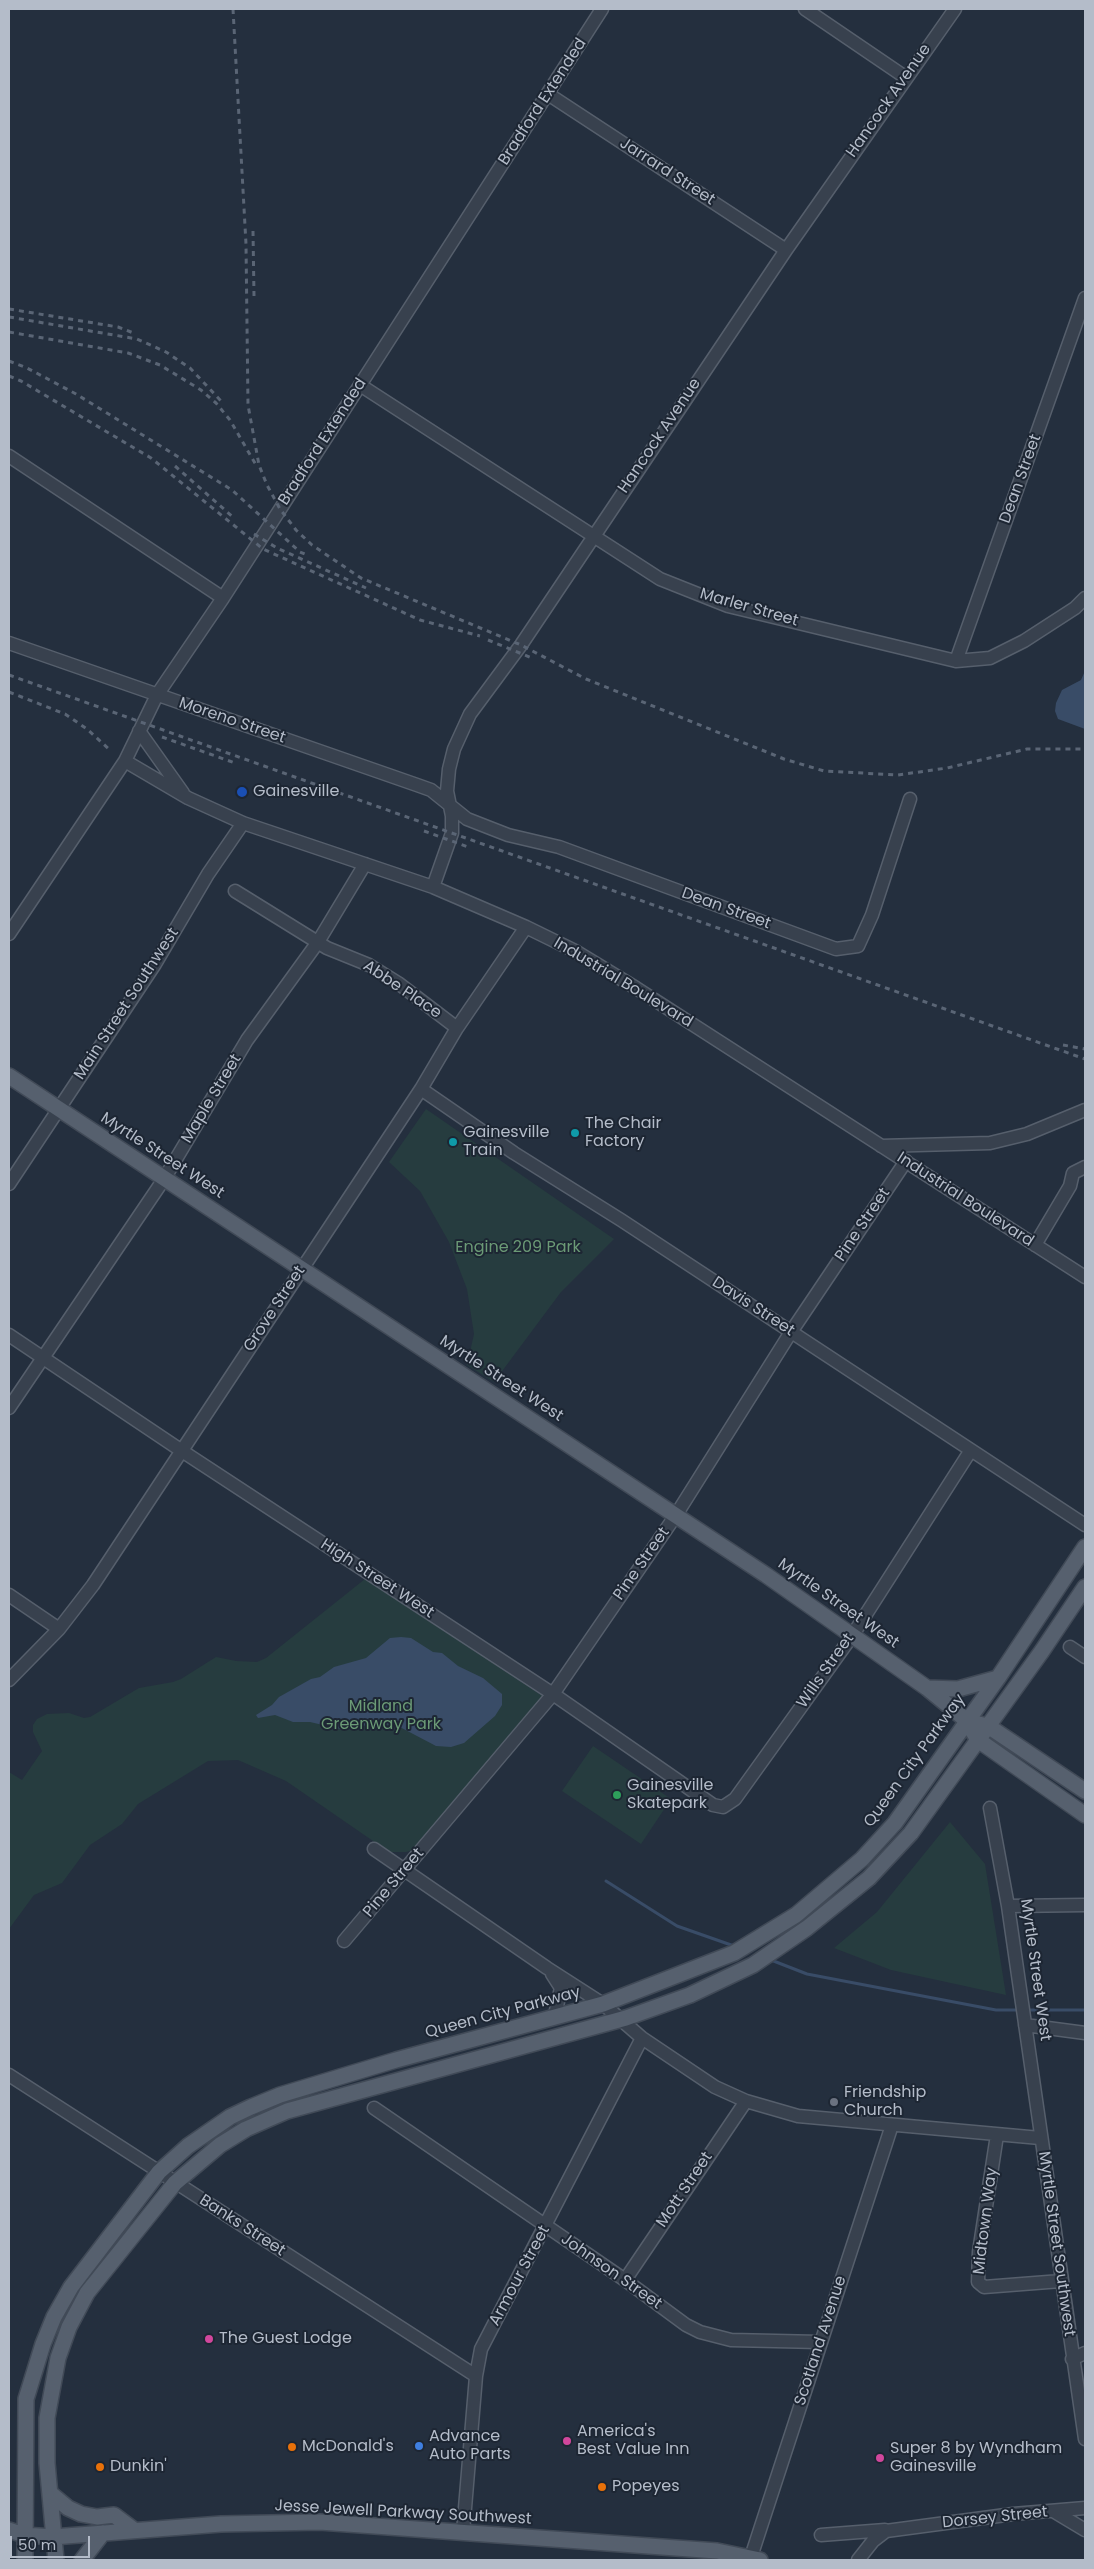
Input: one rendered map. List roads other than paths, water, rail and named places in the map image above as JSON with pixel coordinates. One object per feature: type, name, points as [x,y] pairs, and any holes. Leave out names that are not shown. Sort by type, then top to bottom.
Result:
[{"type":"main road","name":"Myrtle Street West","points":[[9,1076],[766,1575],[927,1688],[966,1720]]},
{"type":"main road","name":"Queen City Parkway","points":[[25,2560],[26,2399],[43,2344],[54,2317],[71,2287],[159,2172],[188,2146],[251,2107],[320,2082],[556,2015],[604,2004],[734,1953],[796,1915],[862,1859],[895,1823],[926,1781],[966,1720],[998,1678],[1085,1547]]},
{"type":"main road","points":[[56,2560],[47,2463],[48,2410],[56,2366],[69,2327],[87,2294],[175,2183],[220,2145],[246,2129],[287,2111],[622,2019],[690,1995],[739,1972],[807,1928],[869,1878],[911,1833],[1085,1587]]},
{"type":"main road","points":[[927,1688],[958,1690],[998,1678]]},
{"type":"main road","points":[[966,1720],[988,1726],[1085,1791]]},
{"type":"main road","points":[[966,1720],[978,1740],[1085,1815]]},
{"type":"main road","points":[[50,2494],[68,2508],[81,2514],[97,2516],[114,2515],[134,2530]]},
{"type":"main road","name":"Jesse Jewell Parkway Southwest","points":[[9,2530],[24,2536],[53,2537],[221,2524],[320,2522],[717,2551],[756,2559]]},
{"type":"main road","points":[[82,2560],[103,2533]]},
{"type":"main road","name":"Jesse Jewell Parkway Southwest","points":[[9,2543],[24,2536]]},
{"type":"street","name":"Bradford Extended","points":[[9,934],[125,761],[157,695],[223,598],[602,9]]},
{"type":"street","points":[[805,9],[905,77]]},
{"type":"street","name":"Hancock Avenue","points":[[433,888],[452,833],[447,791],[449,769],[454,749],[470,714],[521,645],[786,250],[905,77],[955,9]]},
{"type":"street","name":"Jarrard Street","points":[[548,94],[786,250]]},
{"type":"street","name":"Dean Street","points":[[956,660],[1085,298]]},
{"type":"street","name":"Marler Street","points":[[360,386],[660,579],[728,606],[956,660],[990,658],[1031,636],[1074,608],[1085,598]]},
{"type":"street","points":[[9,456],[223,598]]},
{"type":"street","name":"Moreno Street","points":[[9,643],[417,785],[430,790],[450,806]]},
{"type":"street","points":[[139,731],[188,798]]},
{"type":"street","name":"Industrial Boulevard","points":[[125,761],[188,798],[243,823],[433,888],[526,927],[575,951],[636,988],[1085,1277]]},
{"type":"street","name":"Dean Street","points":[[450,806],[467,819],[508,835],[559,847],[836,949],[858,946],[872,915],[910,799]]},
{"type":"street","name":"Main Street Southwest","points":[[9,1184],[155,964],[208,874],[243,823]]},
{"type":"street","name":"Maple Street","points":[[9,1408],[164,1179],[247,1040],[318,942],[365,864]]},
{"type":"street","name":"Abbe Place","points":[[236,891],[318,942],[370,966],[398,983],[457,1028]]},
{"type":"street","name":"Grove Street","points":[[9,1680],[59,1629],[93,1585],[421,1088],[457,1028],[526,927]]},
{"type":"street","name":"Davis Street","points":[[421,1088],[514,1153],[621,1220],[1085,1524]]},
{"type":"street","points":[[881,1146],[990,1143],[1027,1134],[1085,1110]]},
{"type":"street","name":"Pine Street","points":[[344,1941],[553,1694],[676,1515],[791,1332],[906,1161]]},
{"type":"street","points":[[1035,1245],[1070,1186],[1073,1173],[1085,1167]]},
{"type":"street","name":"High Street West","points":[[9,1335],[182,1451],[553,1694],[714,1805],[723,1807],[735,1799],[742,1788]]},
{"type":"street","name":"Wills Street","points":[[742,1788],[852,1636],[971,1450]]},
{"type":"street","points":[[9,1595],[59,1629]]},
{"type":"street","points":[[1070,1646],[1085,1657]]},
{"type":"street","name":"Myrtle Street West","points":[[990,1808],[1008,1906],[1040,2138]]},
{"type":"street","points":[[374,1849],[547,1968],[604,2004],[642,2038],[715,2086],[746,2101],[798,2116],[1040,2138]]},
{"type":"street","points":[[1008,1906],[1085,1905]]},
{"type":"street","points":[[547,1968],[561,1988],[562,1995],[556,2015]]},
{"type":"street","points":[[1025,2025],[1085,2033]]},
{"type":"street","name":"Armour Street","points":[[463,2532],[476,2376],[481,2349],[546,2227],[627,2064],[642,2038]]},
{"type":"street","name":"Banks Street","points":[[9,2075],[476,2376]]},
{"type":"street","name":"Mott Street","points":[[625,2280],[746,2101]]},
{"type":"street","name":"Johnson Street","points":[[374,2108],[625,2280],[659,2307],[700,2332],[716,2337],[747,2341],[820,2342]]},
{"type":"street","name":"Scotland Avenue","points":[[756,2559],[820,2342],[892,2125]]},
{"type":"street","name":"Midtown Way","points":[[997,2135],[979,2252],[978,2282],[984,2287],[1061,2281]]},
{"type":"street","name":"Myrtle Street Southwest","points":[[1040,2138],[1085,2439]]},
{"type":"street","points":[[1072,2359],[1085,2353]]},
{"type":"street","name":"Dorsey Street","points":[[821,2535],[905,2528],[1013,2514],[1056,2512],[1085,2508]]},
{"type":"street","points":[[1056,2512],[1085,2530]]},
{"type":"street","name":"Dorsey Street","points":[[858,2560],[879,2534],[905,2528]]},
{"type":"water","points":[[1085,671],[1085,729],[1058,719],[1055,711],[1056,703],[1062,690],[1081,680]]},
{"type":"water","points":[[390,1638],[411,1638],[433,1652],[442,1653],[458,1666],[483,1678],[502,1694],[502,1705],[495,1716],[464,1743],[451,1747],[436,1746],[396,1725],[376,1724],[340,1729],[310,1722],[293,1722],[275,1715],[258,1718],[256,1715],[272,1705],[279,1697],[311,1679],[320,1677],[334,1667],[366,1658]]},
{"type":"waterway","points":[[606,1881],[677,1926],[734,1946]]},
{"type":"waterway","points":[[771,1960],[807,1974],[996,2010],[1021,2010]]},
{"type":"waterway","points":[[1027,2010],[1085,2010]]},
{"type":"railway","points":[[233,9],[246,244],[248,405],[259,465],[267,485],[280,509],[296,530],[312,545],[361,578],[521,645],[586,679],[784,759],[824,771],[898,775],[947,768],[1027,749],[1085,749]]},
{"type":"railway","points":[[253,231],[254,296]]},
{"type":"railway","points":[[9,309],[118,327],[136,334]]},
{"type":"railway","points":[[9,317],[137,339],[166,352],[190,368],[222,402]]},
{"type":"railway","points":[[9,332],[128,353],[160,365],[201,390],[216,403],[230,420],[256,465]]},
{"type":"railway","points":[[9,361],[27,368],[76,394],[232,490],[300,552],[307,555]]},
{"type":"railway","points":[[9,376],[21,381],[151,458],[263,549],[420,620],[480,636]]},
{"type":"railway","points":[[175,466],[234,518]]},
{"type":"railway","points":[[254,534],[277,548],[366,588]]},
{"type":"railway","points":[[488,640],[532,658]]},
{"type":"railway","points":[[9,675],[1085,1059]]},
{"type":"railway","points":[[9,692],[65,714],[87,729],[110,750]]},
{"type":"railway","points":[[162,737],[235,763]]},
{"type":"railway","points":[[424,831],[471,848]]},
{"type":"railway","points":[[1063,1045],[1085,1049]]},
{"type":"place","name":"Gainesville","points":[[242,792]]},
{"type":"place","name":"The Chair Factory","points":[[575,1133]]},
{"type":"place","name":"Gainesville Train","points":[[453,1142]]},
{"type":"place","name":"Gainesville Skatepark","points":[[617,1795]]},
{"type":"place","name":"Friendship Church","points":[[834,2102]]},
{"type":"place","name":"The Guest Lodge","points":[[209,2339]]},
{"type":"place","name":"America's Best Value Inn","points":[[567,2441]]},
{"type":"place","name":"Advance Auto Parts","points":[[419,2446]]},
{"type":"place","name":"McDonald's","points":[[292,2447]]},
{"type":"place","name":"Super 8 by Wyndham Gainesville","points":[[880,2458]]},
{"type":"place","name":"Dunkin'","points":[[100,2467]]},
{"type":"place","name":"Popeyes","points":[[602,2487]]},
{"type":"park label","name":"Engine 209 Park","points":[[518,1248]]},
{"type":"park label","name":"Midland Greenway Park","points":[[381,1716]]}]
